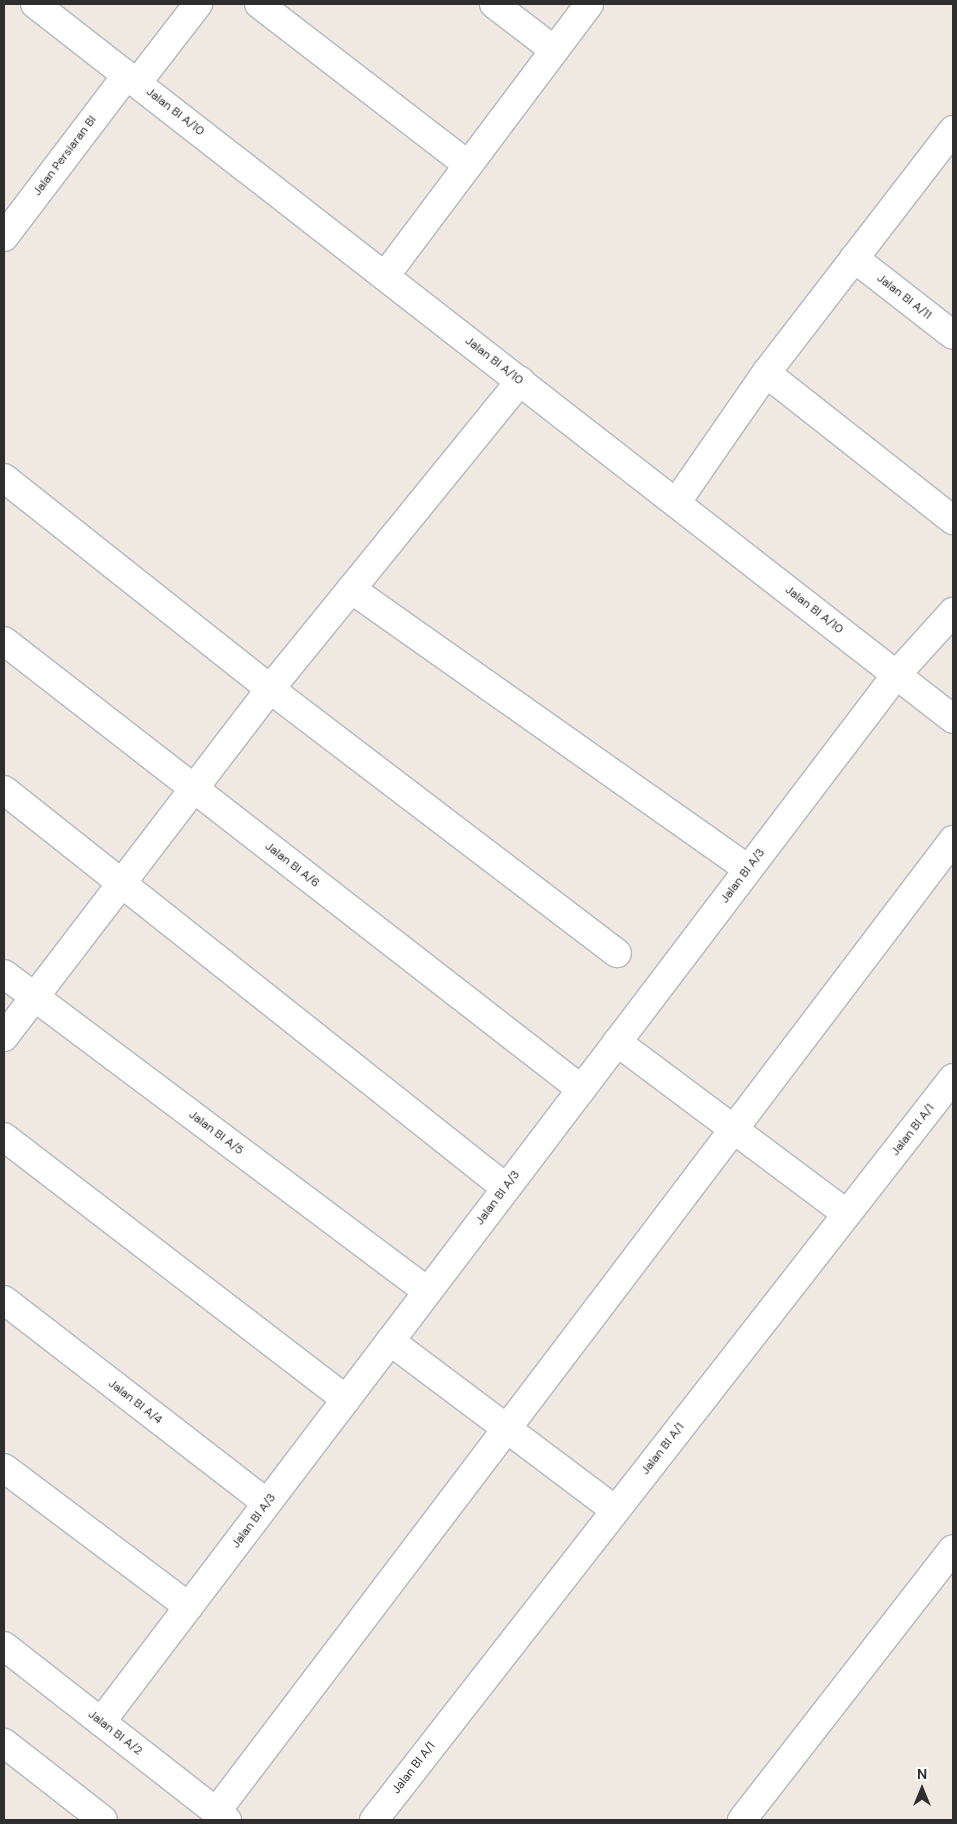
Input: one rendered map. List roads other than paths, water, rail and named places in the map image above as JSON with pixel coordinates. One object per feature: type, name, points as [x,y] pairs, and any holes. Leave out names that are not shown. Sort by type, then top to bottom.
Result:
[{"type":"street","name":"Jalan BI A/10","points":[[35,4],[953,719]]},
{"type":"street","name":"Jalan Persiaran BI","points":[[4,237],[132,79],[198,4]]},
{"type":"street","points":[[259,4],[468,165]]},
{"type":"street","points":[[494,4],[554,50]]},
{"type":"street","points":[[385,276],[589,4]]},
{"type":"street","points":[[676,503],[766,373],[854,258],[949,144]]},
{"type":"street","name":"Jalan BI A/11","points":[[854,258],[953,335]]},
{"type":"street","points":[[766,373],[953,520]]},
{"type":"street","points":[[4,1038],[270,688],[520,381]]},
{"type":"street","points":[[4,478],[270,688],[617,953]]},
{"type":"street","points":[[351,589],[748,870]]},
{"type":"street","name":"Jalan BI A/3","points":[[101,1722],[896,675],[953,612]]},
{"type":"street","name":"Jalan BI A/6","points":[[4,641],[581,1089]]},
{"type":"street","points":[[4,790],[506,1188]]},
{"type":"street","points":[[221,1816],[506,1429],[953,840]]},
{"type":"street","name":"Jalan BI A/5","points":[[4,974],[428,1292]]},
{"type":"street","points":[[617,1042],[846,1214]]},
{"type":"street","name":"Jalan BI A/1","points":[[374,1820],[953,1078]]},
{"type":"street","points":[[4,1137],[346,1399]]},
{"type":"street","name":"Jalan BI A/4","points":[[4,1300],[267,1503]]},
{"type":"street","points":[[390,1341],[615,1510]]},
{"type":"street","points":[[4,1468],[188,1606]]},
{"type":"street","points":[[742,1820],[953,1549]]},
{"type":"street","name":"Jalan BI A/2","points":[[4,1646],[221,1816]]},
{"type":"street","points":[[4,1743],[103,1820]]}]
